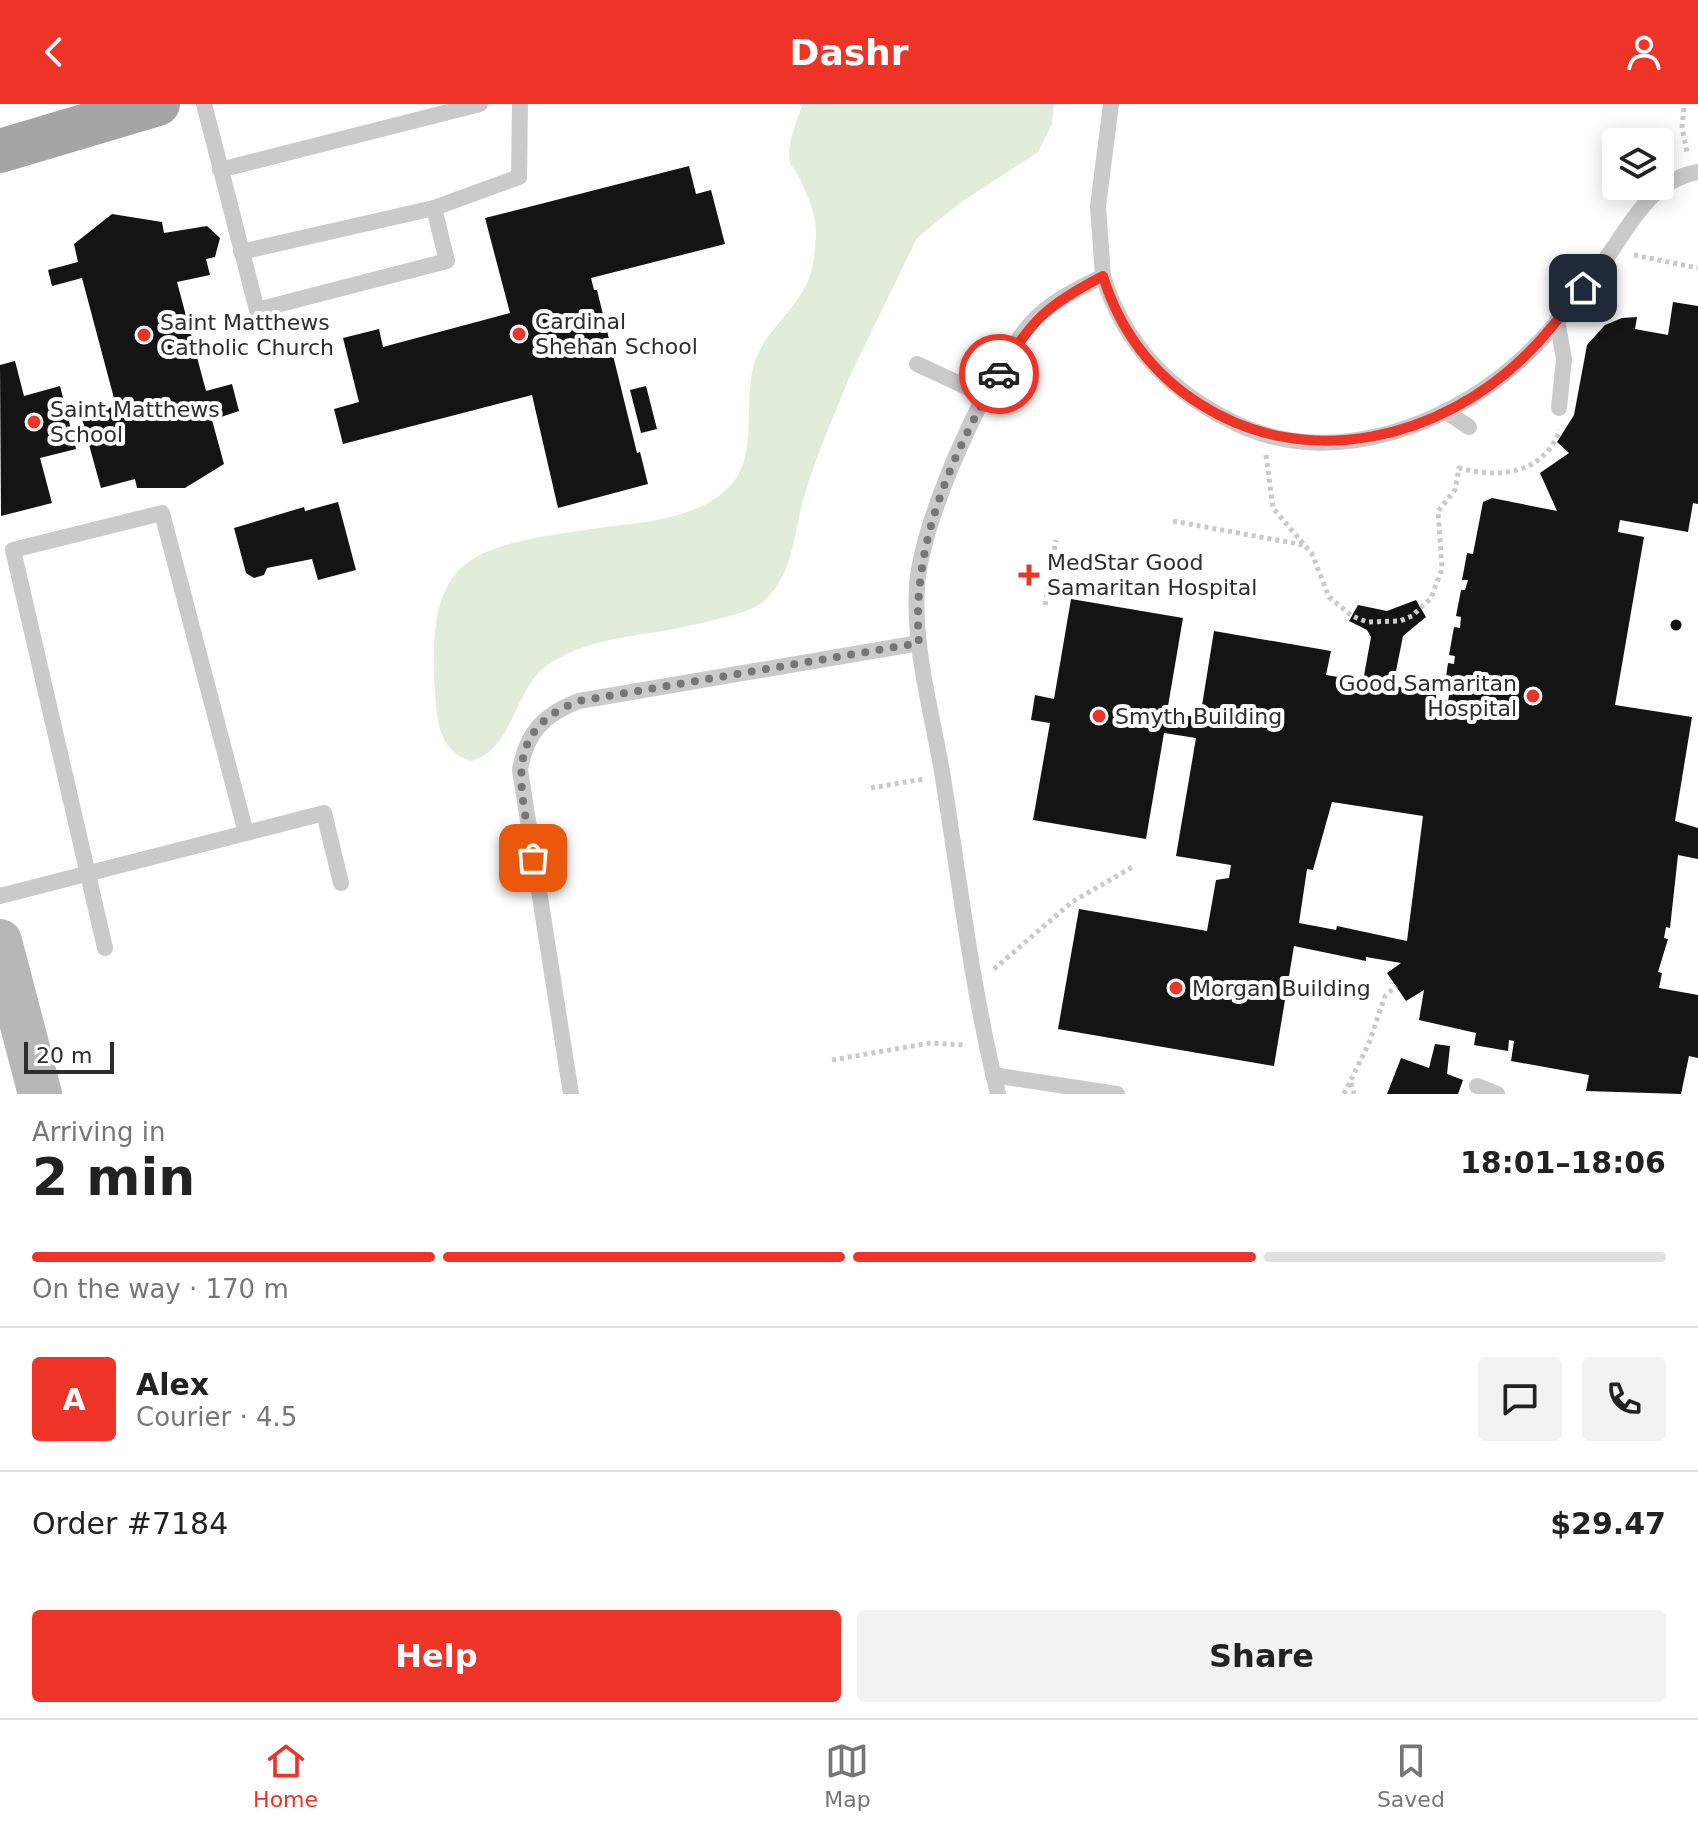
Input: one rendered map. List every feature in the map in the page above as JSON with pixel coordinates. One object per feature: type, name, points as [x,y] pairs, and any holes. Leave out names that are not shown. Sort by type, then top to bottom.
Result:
[{"type":"main road","points":[[0,151],[158,104]]},
{"type":"street","points":[[0,941],[40,1094]]},
{"type":"lane","points":[[204,104],[257,310],[447,261],[434,208]]},
{"type":"lane","points":[[220,170],[480,104]]},
{"type":"lane","points":[[241,252],[434,208],[519,177],[520,104]]},
{"type":"lane","points":[[1111,104],[1098,218],[1103,276],[1124,327],[1164,377],[1213,413],[1249,429],[1313,443],[1355,441],[1395,432],[1445,411],[1508,370],[1557,320],[1657,189],[1698,172]]},
{"type":"lane","points":[[998,1094],[919,643],[917,583],[946,480],[986,396],[1032,322],[1069,294],[1103,276]]},
{"type":"lane","points":[[1557,320],[1564,359],[1559,408]]},
{"type":"lane","points":[[917,364],[986,396]]},
{"type":"lane","points":[[1445,411],[1469,427]]},
{"type":"lane","points":[[105,948],[6,551],[162,513],[246,833]]},
{"type":"lane","points":[[571,1094],[520,770],[523,749],[534,729],[560,708],[579,701],[919,643]]},
{"type":"lane","points":[[0,896],[324,813],[341,883]]},
{"type":"lane","points":[[993,1075],[1117,1094]]},
{"type":"lane","points":[[1477,1086],[1497,1094]]},
{"type":"path","points":[[1684,108],[1682,127],[1688,157]]},
{"type":"path","points":[[1633,255],[1698,268]]},
{"type":"path","points":[[1173,521],[1305,545]]},
{"type":"path","points":[[1045,605],[1056,540]]},
{"type":"path","points":[[871,788],[925,779]]},
{"type":"path","points":[[993,970],[1072,902],[1134,866]]},
{"type":"path","points":[[1344,1094],[1385,996],[1396,986]]},
{"type":"path","points":[[832,1060],[930,1043],[970,1045]]},
{"type":"path","points":[[1350,1082],[1354,1094]]},
{"type":"green space","points":[[803,104],[1054,104],[1052,124],[1038,152],[960,203],[917,238],[849,378],[809,482],[787,567],[773,591],[757,606],[717,620],[599,643],[565,655],[537,674],[497,744],[471,761],[462,757],[444,739],[439,723],[434,653],[438,614],[448,585],[465,565],[488,551],[519,541],[654,521],[680,514],[716,498],[737,477],[746,451],[754,364],[765,341],[804,289],[813,262],[815,220],[789,157]]},
{"type":"building","name":"Cardinal Shehan School","points":[[689,166],[696,194],[711,190],[725,244],[591,278],[594,290],[597,290],[637,453],[640,452],[648,484],[558,508],[532,395],[343,444],[334,409],[359,402],[343,338],[379,329],[383,347],[510,313],[485,218]]},
{"type":"building","name":"Saint Matthews Catholic Church","points":[[112,214],[162,222],[164,233],[207,226],[220,238],[215,257],[206,259],[210,275],[177,282],[206,391],[232,384],[239,411],[212,420],[224,464],[185,488],[137,488],[135,479],[101,488],[81,416],[116,406],[82,278],[52,286],[48,270],[78,262],[74,244]]},
{"type":"building","points":[[1673,302],[1698,306],[1698,504],[1693,503],[1688,532],[1620,520],[1618,532],[1644,537],[1615,705],[1692,717],[1675,821],[1698,828],[1698,859],[1678,855],[1670,928],[1666,927],[1664,938],[1668,939],[1658,972],[1662,973],[1659,988],[1698,995],[1698,1058],[1689,1056],[1681,1094],[1586,1091],[1589,1075],[1511,1061],[1514,1041],[1509,1040],[1508,1051],[1474,1045],[1476,1033],[1419,1020],[1424,990],[1406,1001],[1387,973],[1401,963],[1366,957],[1366,961],[1294,946],[1274,1066],[1058,1029],[1079,909],[1207,931],[1216,880],[1229,878],[1231,865],[1176,856],[1196,738],[1164,733],[1146,839],[1033,820],[1050,723],[1031,720],[1035,695],[1054,699],[1071,599],[1183,618],[1167,712],[1200,718],[1214,631],[1331,651],[1326,675],[1363,681],[1371,637],[1367,630],[1349,621],[1358,605],[1387,611],[1416,600],[1426,617],[1403,636],[1393,686],[1436,693],[1436,698],[1448,701],[1450,691],[1444,691],[1448,663],[1454,664],[1455,656],[1449,655],[1454,627],[1460,628],[1461,617],[1456,616],[1461,590],[1465,590],[1468,580],[1462,580],[1467,553],[1473,554],[1483,502],[1492,498],[1557,511],[1540,473],[1569,453],[1557,442],[1574,415],[1587,345],[1605,325],[1622,318],[1637,317],[1635,329],[1668,335]],"holes":[[[1332,802],[1423,816],[1407,941],[1337,926],[1336,930],[1299,923],[1307,869],[1313,870]]]},
{"type":"building","name":"Saint Matthews School","points":[[15,361],[24,396],[60,386],[76,449],[40,458],[52,503],[1,516],[0,365]]},
{"type":"building","points":[[646,386],[657,429],[641,433],[630,390]]},
{"type":"building","points":[[338,502],[356,570],[318,580],[312,559],[267,568],[264,575],[254,578],[246,573],[234,528],[304,507],[305,511]]},
{"type":"building","points":[[1676,619],[1682,625],[1676,631],[1670,625]]},
{"type":"building","points":[[1435,1044],[1450,1046],[1447,1074],[1463,1080],[1458,1094],[1387,1094],[1401,1058],[1429,1068]]},
{"type":"way so far","points":[[533,858],[520,770],[523,749],[534,729],[560,708],[579,701],[919,643],[917,583],[933,519],[966,434],[999,374]]},
{"type":"place","name":"Cardinal Shehan School","points":[[519,334]]},
{"type":"place","name":"Saint Matthews Catholic Church","points":[[144,335]]},
{"type":"place","name":"Saint Matthews School","points":[[34,422]]},
{"type":"place","name":"MedStar Good Samaritan Hospital","points":[[1029,575]]},
{"type":"place","name":"Good Samaritan Hospital","points":[[1533,696]]},
{"type":"place","name":"Smyth Building","points":[[1099,716]]},
{"type":"place","name":"Morgan Building","points":[[1176,988]]},
{"type":"route","points":[[999,374],[1032,322],[1047,308],[1103,276],[1124,327],[1142,352],[1164,377],[1213,413],[1249,429],[1290,440],[1313,443],[1355,441],[1395,432],[1427,419],[1486,387],[1527,354],[1583,288]]}]
